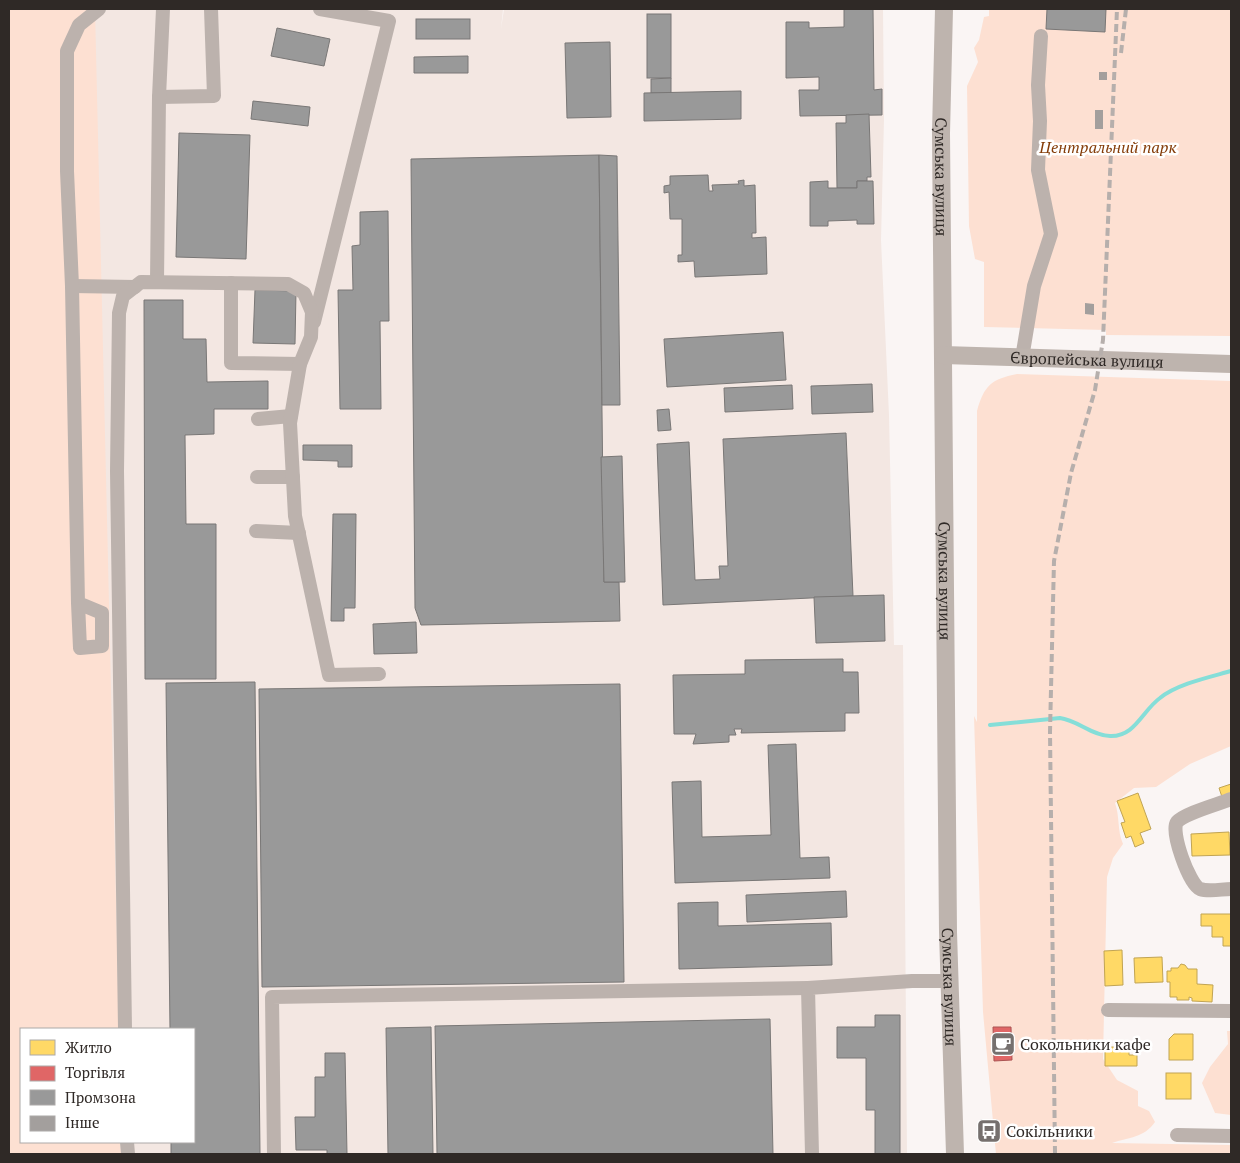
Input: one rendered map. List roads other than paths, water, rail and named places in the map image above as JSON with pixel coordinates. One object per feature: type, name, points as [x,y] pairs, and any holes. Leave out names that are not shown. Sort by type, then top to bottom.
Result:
[{"type":"main road","name":"Сумська вулиця","points":[[944,9],[940,133],[949,981],[955,1154]]},
{"type":"main road","name":"Європейська вулиця","points":[[943,355],[1231,364]]},
{"type":"street","points":[[78,604],[72,286],[67,171],[67,51],[79,25],[99,9]]},
{"type":"street","points":[[157,282],[159,97],[163,9]]},
{"type":"street","points":[[159,97],[214,96],[211,9]]},
{"type":"street","points":[[320,9],[389,21],[311,337],[300,364],[291,416],[295,516],[329,675],[379,674]]},
{"type":"street","points":[[1022,358],[1034,286],[1051,234],[1038,170],[1040,121],[1038,85],[1041,36]]},
{"type":"street","points":[[125,1028],[117,471],[119,313],[123,296],[141,282],[288,284],[304,293],[312,312],[311,337]]},
{"type":"street","points":[[231,283],[231,362],[300,364]]},
{"type":"street","points":[[72,286],[135,287]]},
{"type":"street","points":[[258,419],[291,416]]},
{"type":"street","points":[[257,478],[293,476]]},
{"type":"street","points":[[256,531],[299,533]]},
{"type":"street","points":[[1231,799],[1183,818],[1176,824],[1174,832],[1192,882],[1205,890],[1231,889]]},
{"type":"street","points":[[274,1154],[272,997],[808,988],[912,981],[949,981]]},
{"type":"street","points":[[808,988],[812,1154]]},
{"type":"street","points":[[1108,1010],[1231,1011]]},
{"type":"street","points":[[1177,1135],[1231,1136]]},
{"type":"waterway","points":[[990,725],[1060,718],[1097,733],[1110,736],[1119,735],[1132,728],[1154,703],[1167,693],[1194,682],[1231,671]]},
{"type":"railway","points":[[1055,1154],[1050,732],[1054,561],[1071,473],[1095,390],[1103,340],[1117,9]]},
{"type":"railway","points":[[1121,53],[1126,9]]},
{"type":"place","name":"Сокольники кафе","points":[[1003,1044]]},
{"type":"place","name":"Сокільники","points":[[989,1131]]},
{"type":"park label","name":"Центральний парк","points":[[1108,147]]}]
